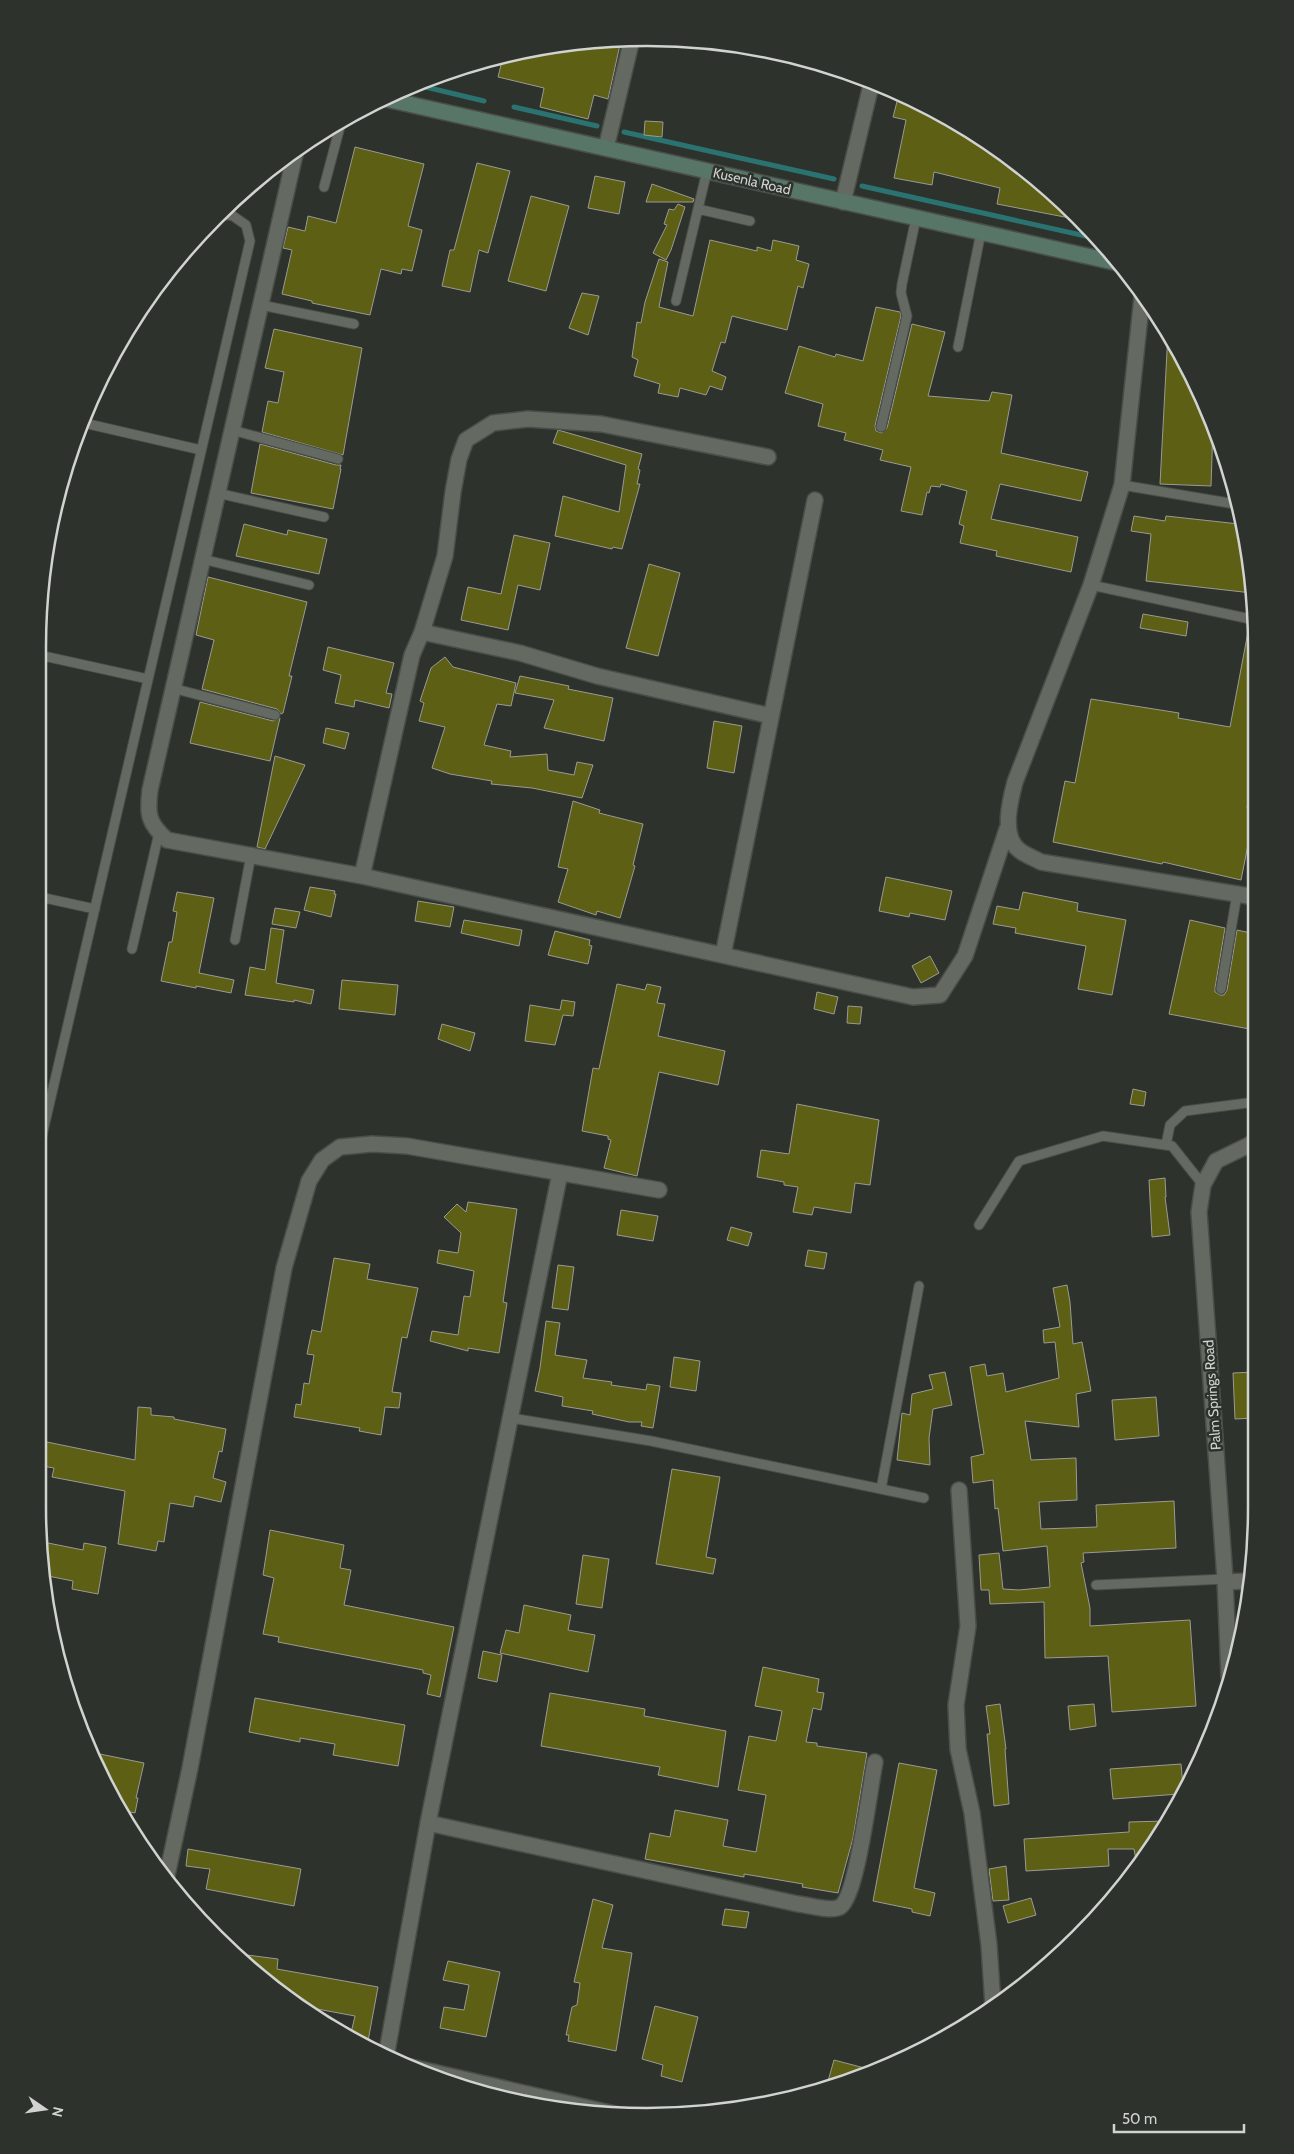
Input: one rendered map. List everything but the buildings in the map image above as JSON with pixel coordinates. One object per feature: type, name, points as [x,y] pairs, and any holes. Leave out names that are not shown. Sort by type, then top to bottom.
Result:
[{"type":"main road","name":"Kusenla Road","points":[[396,101],[1107,260]]},
{"type":"street","points":[[606,148],[630,47]]},
{"type":"street","points":[[843,202],[870,89]]},
{"type":"street","points":[[294,161],[150,790],[148,810],[153,828],[167,840],[362,876],[913,997],[940,995],[965,956],[1007,829],[1009,804],[1014,782],[1091,585],[1122,485],[1141,305]]},
{"type":"street","points":[[362,876],[412,655],[422,632],[445,556],[452,492],[466,440],[493,423],[528,419],[601,424],[768,457]]},
{"type":"street","points":[[723,955],[815,500]]},
{"type":"street","points":[[422,632],[520,653],[597,676],[771,716]]},
{"type":"street","points":[[1007,829],[1018,850],[1041,862],[1248,896]]},
{"type":"street","points":[[168,1870],[190,1768],[284,1268],[309,1181],[322,1160],[340,1147],[372,1144],[407,1146],[659,1190]]},
{"type":"street","name":"Palm Springs Road","points":[[1233,1638],[1234,1624],[1225,1580],[1199,1212],[1203,1185],[1216,1161],[1248,1145]]},
{"type":"street","points":[[387,2049],[428,1823],[560,1173]]},
{"type":"street","points":[[959,1490],[968,1626],[956,1705],[958,1749],[972,1813],[990,1946],[993,1999]]},
{"type":"street","points":[[1225,1580],[1243,1581]]},
{"type":"street","points":[[428,1823],[798,1904],[834,1909],[842,1906],[850,1893],[857,1867],[875,1762]]},
{"type":"street","points":[[481,2084],[554,2100]]},
{"type":"lane","points":[[324,187],[339,132]]},
{"type":"lane","points":[[676,301],[706,171]]},
{"type":"lane","points":[[698,209],[750,221]]},
{"type":"lane","points":[[46,1119],[250,242],[246,225],[229,215]]},
{"type":"lane","points":[[881,427],[907,316],[901,293],[916,218]]},
{"type":"lane","points":[[958,347],[981,232]]},
{"type":"lane","points":[[261,305],[354,324]]},
{"type":"lane","points":[[89,424],[202,450]]},
{"type":"lane","points":[[232,430],[338,459]]},
{"type":"lane","points":[[1122,485],[1230,503]]},
{"type":"lane","points":[[217,493],[324,517]]},
{"type":"lane","points":[[202,559],[309,585]]},
{"type":"lane","points":[[1091,585],[1247,618]]},
{"type":"lane","points":[[46,657],[148,679]]},
{"type":"lane","points":[[172,688],[275,715]]},
{"type":"lane","points":[[132,949],[159,833]]},
{"type":"lane","points":[[235,940],[251,855]]},
{"type":"lane","points":[[1221,989],[1237,894]]},
{"type":"lane","points":[[46,898],[95,909]]},
{"type":"lane","points":[[1166,1145],[1170,1125],[1185,1111],[1248,1103]]},
{"type":"lane","points":[[979,1225],[1019,1161],[1103,1136],[1172,1146],[1203,1185]]},
{"type":"lane","points":[[881,1489],[919,1286]]},
{"type":"lane","points":[[511,1418],[651,1441],[924,1498]]},
{"type":"lane","points":[[1096,1585],[1225,1580]]},
{"type":"waterway","points":[[428,88],[484,101]]},
{"type":"waterway","points":[[514,107],[597,126]]},
{"type":"waterway","points":[[624,132],[834,179]]},
{"type":"waterway","points":[[862,186],[1085,236]]}]
